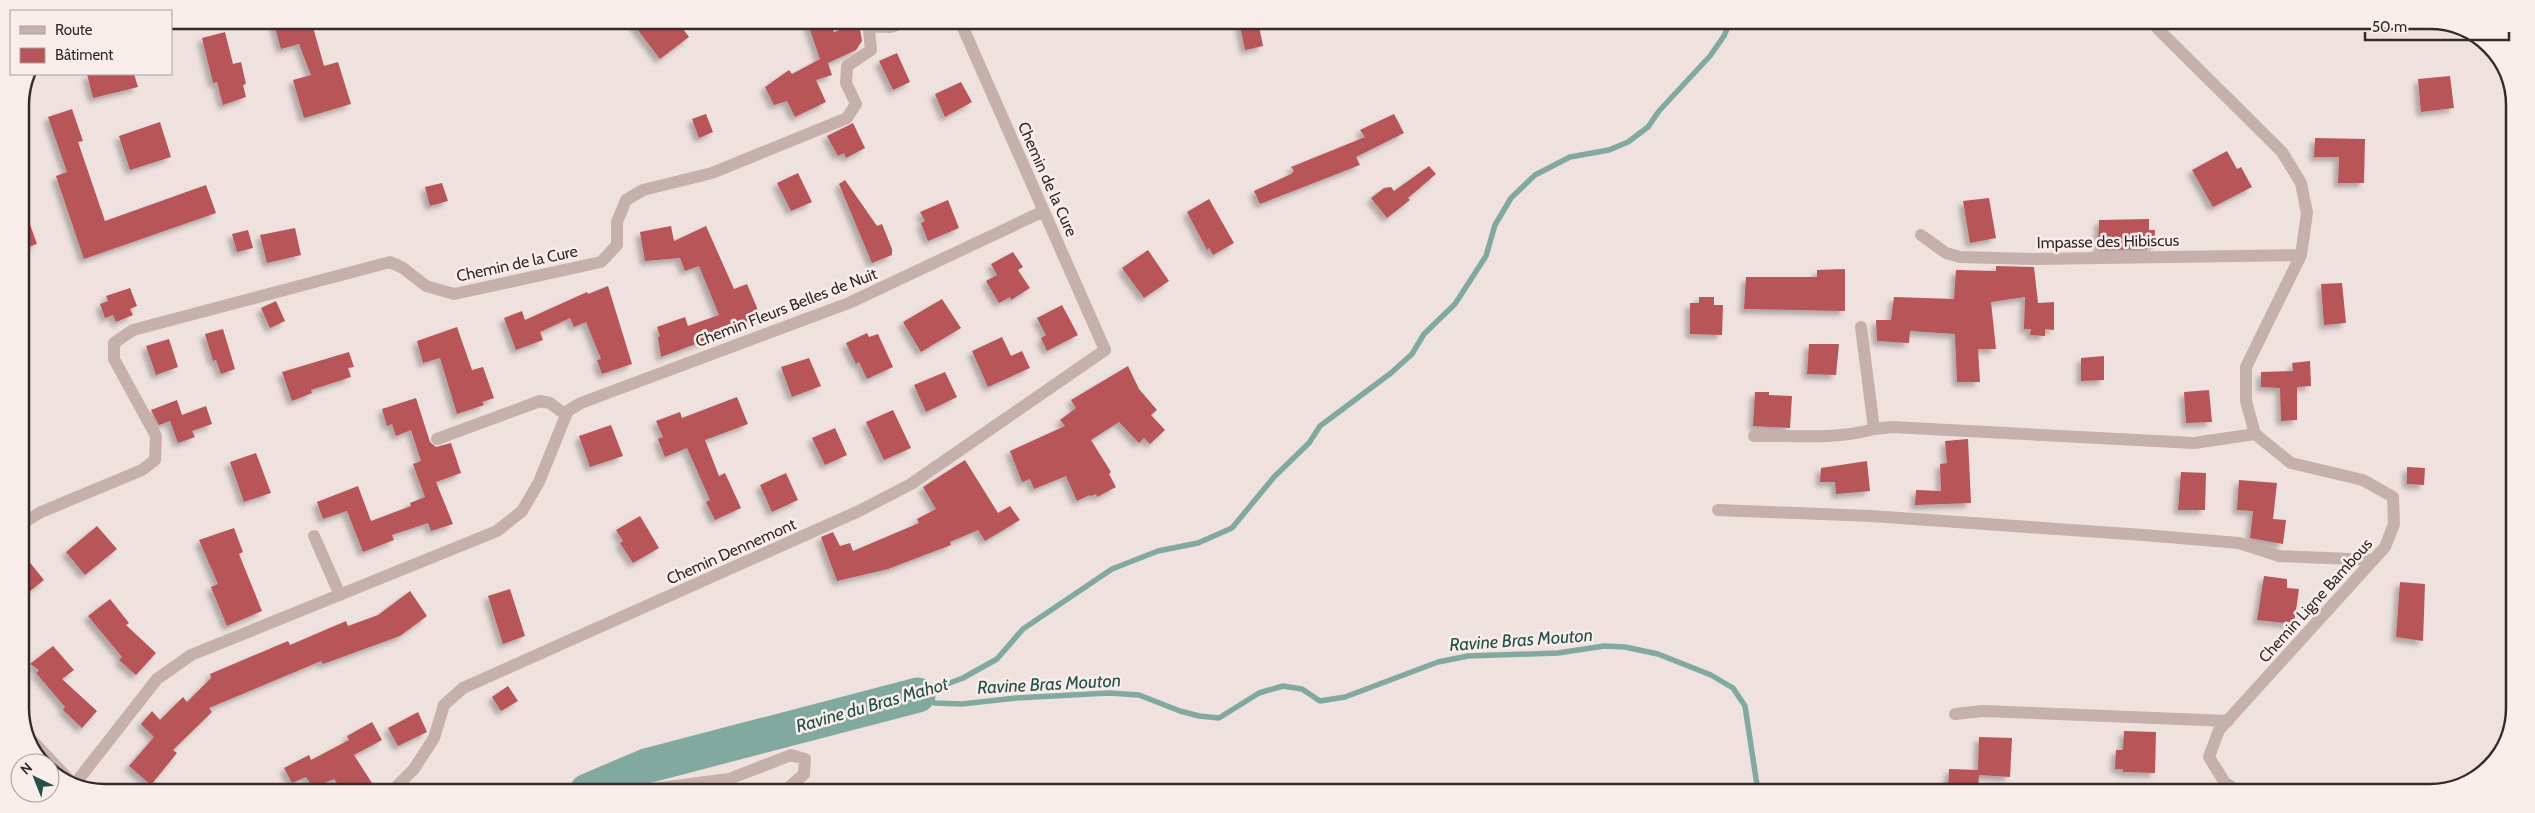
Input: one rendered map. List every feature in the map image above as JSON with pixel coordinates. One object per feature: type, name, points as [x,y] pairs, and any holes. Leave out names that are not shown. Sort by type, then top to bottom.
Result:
[{"type":"street","name":"Chemin de la Cure","points":[[29,520],[42,512],[142,470],[155,460],[156,436],[114,359],[114,343],[133,330],[390,262],[403,268],[426,286],[454,294],[601,262],[617,245],[617,222],[626,200],[643,190],[712,173],[847,118],[856,104],[846,83],[847,66],[871,50],[869,29]]},
{"type":"street","name":"Chemin de la Cure","points":[[964,29],[1105,350]]},
{"type":"street","points":[[1754,436],[1823,435],[1862,432],[1892,427],[2194,442],[2255,434],[2246,401],[2246,367],[2301,255],[2307,213],[2301,183],[2282,152],[2157,29]]},
{"type":"street","name":"Chemin Fleurs Belles de Nuit","points":[[566,415],[569,410],[581,403],[849,304],[1044,211]]},
{"type":"street","name":"Impasse des Hibiscus","points":[[1921,235],[1946,253],[1960,257],[1978,258],[2301,255]]},
{"type":"street","points":[[1861,327],[1874,429]]},
{"type":"street","name":"Chemin Dennemont","points":[[399,784],[414,769],[434,738],[444,705],[463,688],[850,515],[911,484],[1105,350]]},
{"type":"street","points":[[77,779],[157,679],[192,655],[497,531],[522,511],[540,482],[566,415],[545,400],[437,439]]},
{"type":"street","name":"Chemin Ligne Bambous","points":[[2228,784],[2208,757],[2219,730],[2385,547],[2394,524],[2393,497],[2363,480],[2291,463],[2255,434]]},
{"type":"street","points":[[1718,510],[1871,516],[2143,535],[2239,543],[2279,556],[2373,560]]},
{"type":"street","points":[[314,536],[340,595]]},
{"type":"street","points":[[1955,714],[1983,711],[2228,721]]},
{"type":"street","points":[[41,750],[61,771]]},
{"type":"street","points":[[690,784],[729,779],[791,754],[805,759],[804,774],[793,784]]},
{"type":"building","points":[[275,29],[314,29],[324,66],[338,62],[351,104],[304,118],[293,80],[311,75],[299,44],[281,49]]},
{"type":"building","points":[[637,29],[683,29],[689,37],[660,59]]},
{"type":"building","points":[[810,29],[833,29],[834,32],[842,29],[860,29],[862,41],[856,50],[828,63],[832,75],[816,80],[826,102],[795,117],[787,101],[774,105],[765,87],[789,70],[792,74],[820,59]]},
{"type":"building","points":[[1241,29],[1260,29],[1263,46],[1245,50]]},
{"type":"building","points":[[225,32],[233,64],[241,62],[246,84],[243,85],[246,97],[223,105],[217,82],[213,83],[202,38]]},
{"type":"building","points":[[897,53],[910,82],[893,90],[879,61]]},
{"type":"building","points":[[87,75],[134,75],[138,87],[93,98]]},
{"type":"building","points":[[2450,76],[2454,108],[2421,112],[2418,79]]},
{"type":"building","points":[[961,82],[972,102],[945,117],[935,94]]},
{"type":"building","points":[[72,109],[83,141],[78,142],[105,221],[206,185],[216,213],[84,259],[56,176],[67,172],[48,117]]},
{"type":"building","points":[[706,114],[713,132],[699,138],[692,119]]},
{"type":"building","points":[[1394,114],[1404,133],[1356,157],[1360,165],[1260,204],[1254,191],[1291,174],[1294,171],[1291,167],[1365,137],[1360,130]]},
{"type":"building","points":[[160,122],[171,157],[130,170],[119,136]]},
{"type":"building","points":[[853,123],[865,148],[846,158],[844,153],[838,156],[827,136]]},
{"type":"building","points":[[2315,138],[2365,139],[2364,183],[2338,183],[2339,157],[2314,157]]},
{"type":"building","points":[[2227,151],[2237,169],[2241,167],[2252,187],[2213,207],[2192,170]]},
{"type":"building","points":[[1429,166],[1436,174],[1408,198],[1410,200],[1387,218],[1371,198],[1384,188],[1391,187],[1394,191]]},
{"type":"building","points":[[798,173],[812,202],[791,211],[777,183]]},
{"type":"building","points":[[845,180],[877,226],[882,224],[892,249],[892,255],[872,263],[839,184]]},
{"type":"building","points":[[442,183],[448,201],[430,206],[425,187]]},
{"type":"building","points":[[1989,198],[1996,238],[1970,243],[1963,201]]},
{"type":"building","points":[[1209,199],[1234,243],[1213,255],[1209,248],[1207,250],[1187,212]]},
{"type":"building","points":[[948,200],[959,228],[928,241],[921,223],[925,221],[920,212]]},
{"type":"building","points":[[2149,219],[2149,230],[2155,230],[2154,249],[2098,250],[2099,220]]},
{"type":"building","points":[[29,222],[37,244],[29,247]]},
{"type":"building","points":[[671,226],[674,241],[706,226],[734,289],[747,284],[760,315],[701,342],[661,357],[658,337],[660,336],[657,327],[685,317],[688,326],[719,315],[699,266],[685,271],[680,258],[645,261],[640,232]]},
{"type":"building","points":[[295,228],[301,255],[267,263],[260,235]]},
{"type":"building","points":[[248,230],[253,248],[237,252],[232,234]]},
{"type":"building","points":[[1148,250],[1169,281],[1144,298],[1122,268]]},
{"type":"building","points":[[1013,252],[1023,267],[1018,270],[1030,288],[1011,300],[1010,297],[999,303],[986,281],[997,275],[991,264]]},
{"type":"building","points":[[1996,266],[2034,267],[2038,303],[2054,302],[2054,330],[2045,329],[2045,336],[2030,335],[2031,329],[2024,329],[2025,297],[1991,302],[1996,349],[1978,349],[1980,382],[1957,382],[1955,334],[1910,331],[1909,343],[1877,341],[1876,320],[1891,320],[1894,297],[1954,299],[1956,270],[1996,271]]},
{"type":"building","points":[[1845,269],[1845,311],[1744,309],[1746,277],[1817,277],[1817,270]]},
{"type":"building","points":[[2342,283],[2346,323],[2324,325],[2321,284]]},
{"type":"building","points":[[608,286],[632,364],[602,374],[597,360],[601,359],[586,322],[574,327],[570,318],[540,332],[543,340],[516,350],[504,318],[522,311],[525,320],[587,292],[588,294]]},
{"type":"building","points":[[130,288],[137,306],[130,309],[133,315],[116,322],[113,315],[105,318],[100,304],[108,301],[106,296]]},
{"type":"building","points":[[1699,297],[1714,297],[1714,305],[1723,305],[1722,335],[1690,334],[1690,303],[1699,303]]},
{"type":"building","points":[[942,299],[961,328],[921,352],[903,322]]},
{"type":"building","points":[[276,301],[285,321],[270,328],[261,308]]},
{"type":"building","points":[[1062,305],[1078,335],[1047,351],[1041,338],[1046,335],[1037,318]]},
{"type":"building","points":[[457,327],[472,370],[483,367],[494,398],[482,402],[484,405],[457,414],[440,358],[423,363],[417,341]]},
{"type":"building","points":[[223,329],[235,369],[221,374],[216,360],[213,361],[205,334]]},
{"type":"building","points":[[867,333],[869,337],[878,334],[893,367],[867,379],[859,362],[856,364],[846,343]]},
{"type":"building","points":[[1002,337],[1011,356],[1022,351],[1030,368],[988,387],[972,351]]},
{"type":"building","points":[[169,339],[178,367],[156,375],[146,346]]},
{"type":"building","points":[[1809,344],[1839,344],[1836,375],[1807,374]]},
{"type":"building","points":[[349,352],[354,367],[348,368],[351,377],[311,390],[312,393],[292,401],[282,372]]},
{"type":"building","points":[[2104,356],[2104,380],[2081,381],[2081,358]]},
{"type":"building","points":[[809,358],[821,386],[792,397],[781,367]]},
{"type":"building","points":[[2310,361],[2311,386],[2297,387],[2297,420],[2281,421],[2280,388],[2261,387],[2261,372],[2293,371],[2292,363]]},
{"type":"building","points":[[1128,366],[1139,389],[1157,410],[1151,415],[1165,430],[1150,444],[1144,438],[1139,443],[1119,422],[1091,440],[1111,472],[1109,474],[1116,487],[1097,497],[1096,494],[1090,495],[1077,501],[1066,476],[1034,489],[1030,479],[1022,482],[1010,451],[1065,426],[1060,420],[1076,408],[1071,400]]},
{"type":"building","points":[[945,372],[957,397],[926,412],[914,385]]},
{"type":"building","points":[[2209,390],[2212,422],[2186,423],[2184,392]]},
{"type":"building","points":[[1755,392],[1769,392],[1769,395],[1792,396],[1790,428],[1753,426]]},
{"type":"building","points":[[737,397],[748,424],[705,440],[719,476],[725,473],[741,508],[715,520],[706,502],[710,500],[687,448],[665,457],[658,439],[663,437],[656,421],[680,412],[682,418]]},
{"type":"building","points":[[416,398],[430,442],[436,447],[451,443],[461,473],[436,482],[453,524],[431,531],[428,523],[392,535],[394,540],[363,552],[347,511],[323,519],[317,502],[358,486],[371,521],[411,506],[410,503],[425,497],[413,464],[421,461],[411,430],[396,436],[392,424],[387,426],[382,409]]},
{"type":"building","points":[[177,400],[182,415],[206,406],[212,424],[192,431],[195,437],[178,443],[170,421],[159,425],[151,410]]},
{"type":"building","points":[[893,410],[911,448],[884,460],[866,422]]},
{"type":"building","points":[[611,425],[623,456],[590,467],[579,436]]},
{"type":"building","points":[[835,428],[847,455],[825,465],[812,438]]},
{"type":"building","points":[[1968,439],[1971,503],[1915,505],[1916,490],[1941,491],[1940,464],[1947,463],[1945,441]]},
{"type":"building","points":[[256,453],[271,493],[244,502],[230,462]]},
{"type":"building","points":[[965,460],[998,513],[1010,506],[1020,520],[985,541],[978,530],[950,542],[951,545],[888,569],[837,581],[821,537],[833,532],[840,546],[850,543],[853,551],[919,523],[917,519],[936,509],[923,487]]},
{"type":"building","points":[[1867,461],[1870,491],[1836,494],[1835,482],[1820,482],[1821,468]]},
{"type":"building","points":[[2407,467],[2425,468],[2424,485],[2407,484]]},
{"type":"building","points":[[2181,472],[2206,473],[2205,510],[2178,510]]},
{"type":"building","points":[[786,473],[798,500],[772,512],[760,485]]},
{"type":"building","points":[[2239,480],[2277,483],[2273,519],[2286,520],[2283,544],[2250,538],[2253,511],[2237,510]]},
{"type":"building","points":[[640,516],[659,548],[633,563],[620,543],[623,541],[616,530]]},
{"type":"building","points":[[97,526],[117,549],[85,575],[66,552]]},
{"type":"building","points":[[234,528],[243,552],[239,554],[262,611],[227,626],[211,587],[218,584],[199,540]]},
{"type":"building","points":[[29,561],[44,580],[29,592]]},
{"type":"building","points":[[2264,576],[2287,579],[2287,588],[2299,589],[2294,624],[2257,620]]},
{"type":"building","points":[[2400,582],[2425,584],[2423,641],[2396,637]]},
{"type":"building","points":[[510,589],[525,636],[503,644],[488,596]]},
{"type":"building","points":[[410,591],[427,616],[400,636],[323,664],[321,661],[209,708],[212,712],[173,750],[177,753],[152,784],[129,766],[154,737],[141,724],[152,711],[160,720],[183,697],[187,702],[211,678],[210,674],[288,641],[290,645],[346,621],[348,626],[378,615]]},
{"type":"building","points":[[110,599],[129,623],[126,625],[156,653],[136,675],[119,660],[122,657],[88,616]]},
{"type":"building","points":[[53,646],[74,670],[62,679],[97,711],[82,728],[63,710],[65,707],[36,673],[39,670],[30,664]]},
{"type":"building","points":[[508,686],[518,701],[501,711],[492,697]]},
{"type":"building","points":[[418,712],[427,732],[398,746],[388,728]]},
{"type":"building","points":[[372,722],[382,740],[354,755],[372,783],[338,784],[334,779],[322,784],[310,784],[306,777],[292,783],[284,768],[309,755],[311,760],[349,740],[347,736]]},
{"type":"building","points":[[2124,731],[2156,732],[2155,773],[2123,772],[2123,769],[2115,769],[2116,750],[2123,750]]},
{"type":"building","points":[[1979,737],[2012,738],[2010,777],[1979,775],[1978,784],[1948,784],[1949,769],[1978,770]]},
{"type":"waterway","name":"Ravine du Bras Mahot","points":[[918,695],[963,678],[997,659],[1023,629],[1112,569],[1158,551],[1198,543],[1232,528],[1274,477],[1309,443],[1320,426],[1391,373],[1412,354],[1424,334],[1455,304],[1486,256],[1495,225],[1511,198],[1535,175],[1570,157],[1609,150],[1628,142],[1648,127],[1659,111],[1710,56],[1727,29]]},
{"type":"waterway","name":"Ravine Bras Mouton","points":[[918,695],[935,703],[962,704],[1016,698],[1109,693],[1139,695],[1180,711],[1199,716],[1219,718],[1259,693],[1283,686],[1302,689],[1320,701],[1345,697],[1438,662],[1468,656],[1558,653],[1604,646],[1625,647],[1658,654],[1711,675],[1733,688],[1745,706],[1757,784]]},
{"type":"waterway","name":"Ravine du Bras Mahot","points":[[604,784],[646,766],[918,695]]}]
